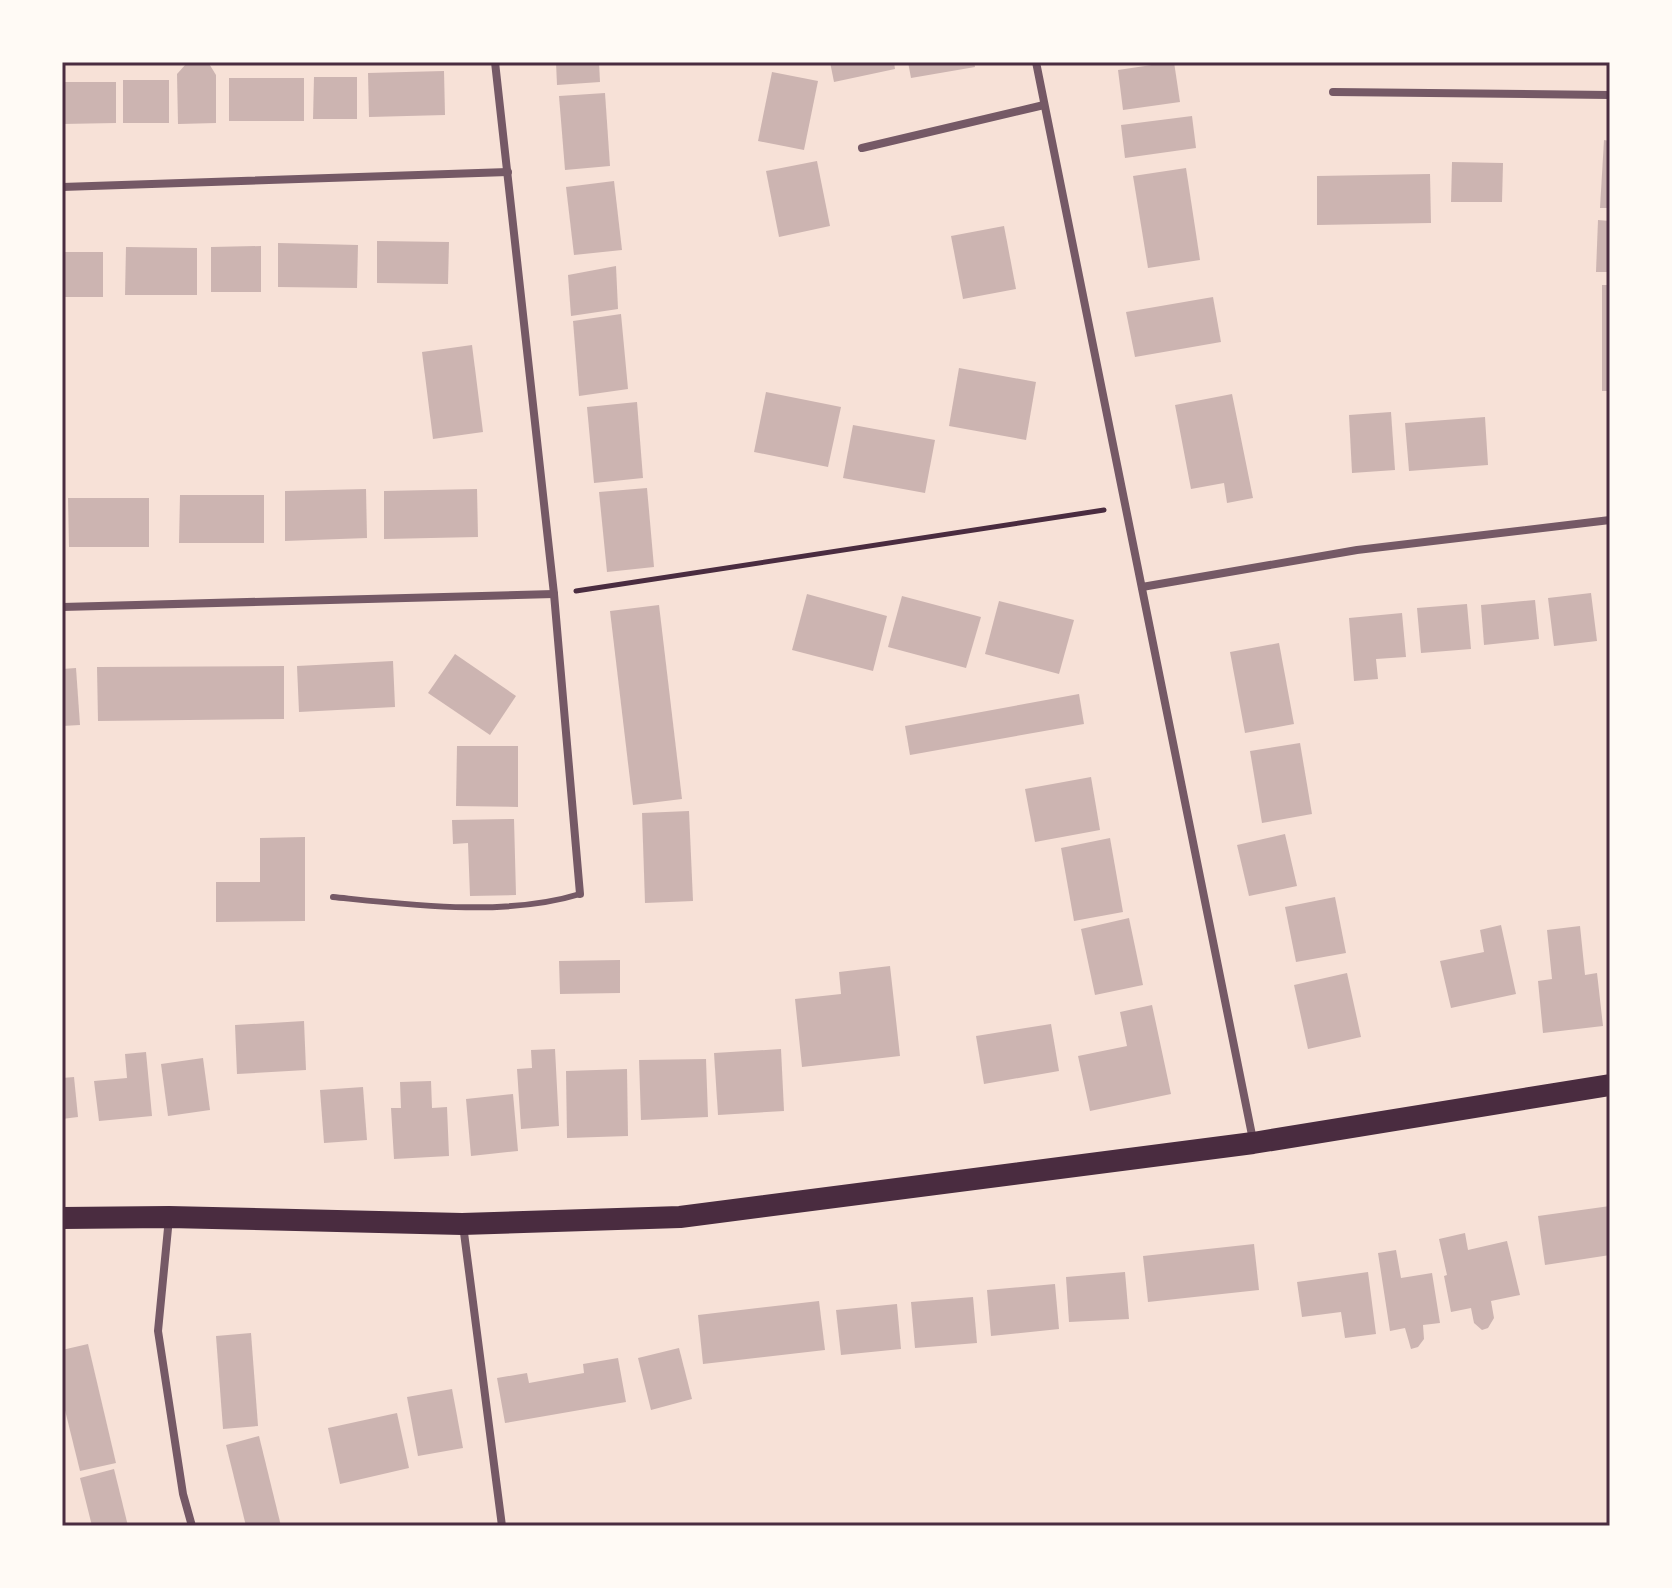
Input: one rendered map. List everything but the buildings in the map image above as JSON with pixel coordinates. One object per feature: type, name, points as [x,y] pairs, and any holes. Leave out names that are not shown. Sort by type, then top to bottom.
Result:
[{"type":"highway","points":[[62,1218],[169,1217],[462,1224],[680,1217],[1253,1143],[1610,1085]]},
{"type":"street","points":[[495,62],[554,594],[580,894]]},
{"type":"street","points":[[1036,62],[1253,1143]]},
{"type":"street","points":[[1333,92],[1610,95]]},
{"type":"street","points":[[862,148],[1044,105]]},
{"type":"street","points":[[62,187],[508,172]]},
{"type":"street","points":[[1142,587],[1357,550],[1610,520]]},
{"type":"street","points":[[62,607],[554,594]]},
{"type":"street","points":[[169,1217],[158,1331],[183,1494],[192,1526]]},
{"type":"street","points":[[462,1224],[502,1526]]},
{"type":"lane","points":[[333,897],[423,907],[547,904],[580,894]]},
{"type":"path","points":[[554,594],[1125,507]]}]
